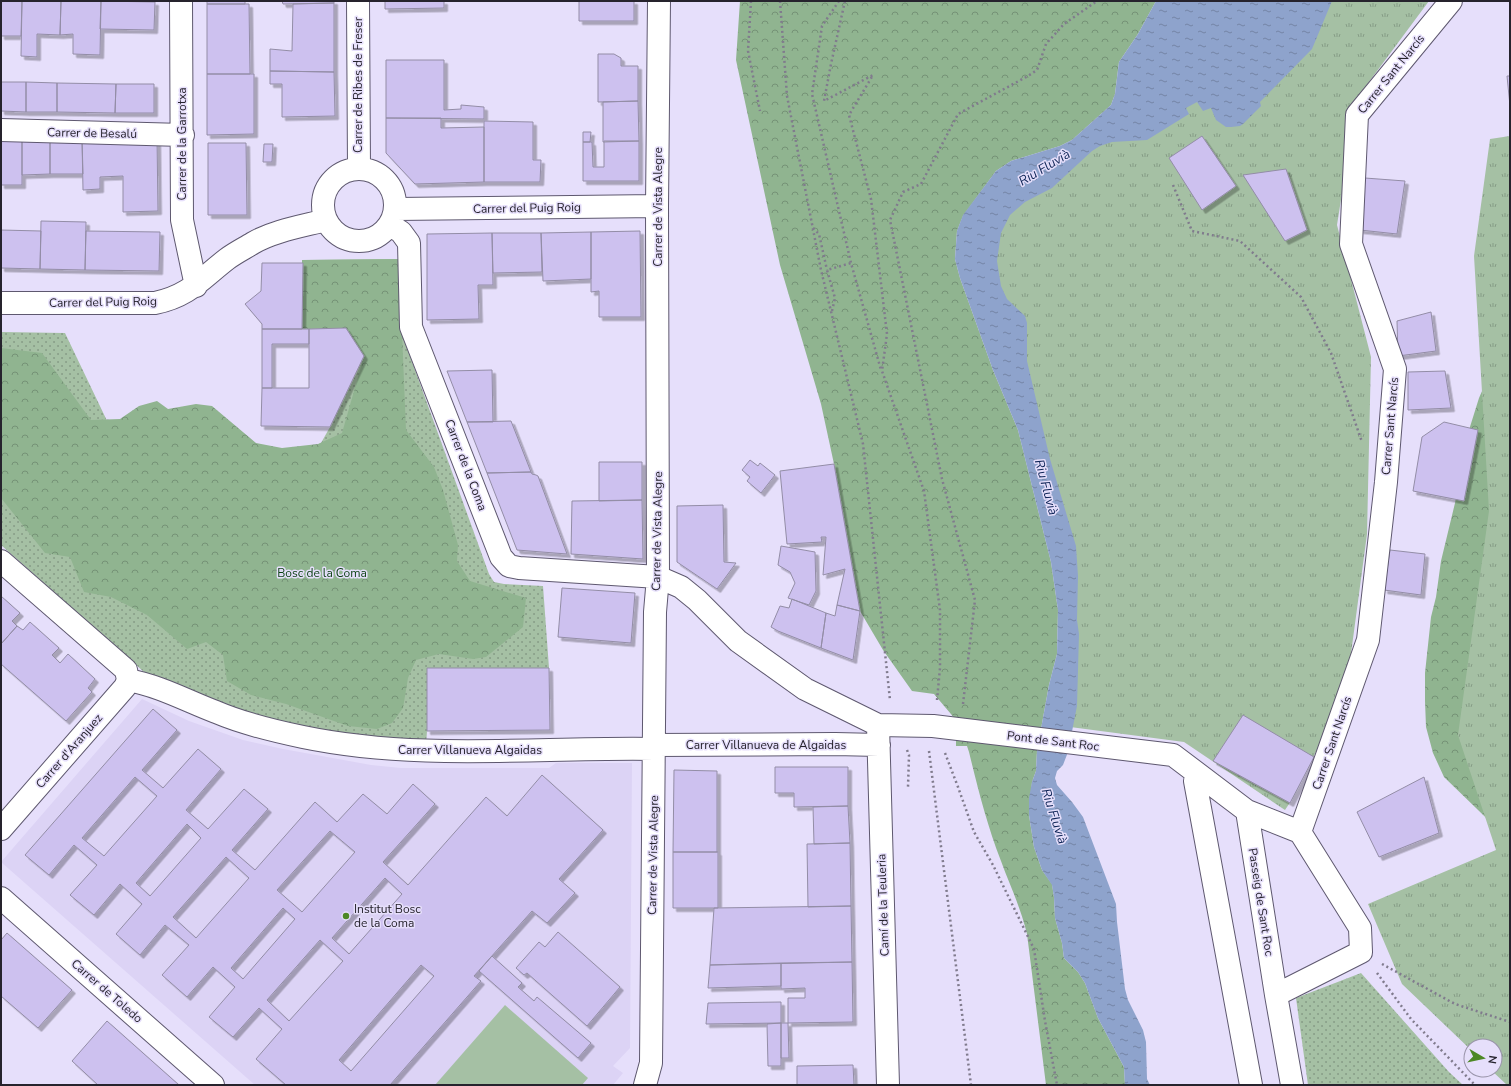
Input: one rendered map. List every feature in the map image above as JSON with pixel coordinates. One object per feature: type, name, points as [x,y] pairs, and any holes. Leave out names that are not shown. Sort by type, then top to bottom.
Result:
[{"type":"street","name":"Carrer de la Garrotxa","points":[[181,1],[183,135],[182,220],[196,286]]},
{"type":"street","name":"Carrer de Ribes de Freser","points":[[358,1],[359,169]]},
{"type":"street","name":"Carrer de Vista Alegre","points":[[645,1085],[651,1063],[655,612],[658,577],[657,206],[659,1]]},
{"type":"street","name":"Carrer Sant Narcís","points":[[1300,832],[1368,640],[1386,482],[1395,369],[1351,244],[1357,115],[1451,1]]},
{"type":"street","name":"Carrer de Besalú","points":[[1,130],[183,135]]},
{"type":"street","points":[[359,169],[373,171],[384,179],[394,193],[393,217],[385,231],[378,236],[362,242],[339,236],[331,229],[326,220],[323,203],[326,190],[338,176],[350,170],[359,169]]},
{"type":"street","name":"Carrer del Puig Roig","points":[[393,217],[657,206]]},
{"type":"street","name":"Carrer de la Coma","points":[[393,217],[409,243],[411,327],[498,549],[505,562],[513,568],[658,577]]},
{"type":"street","name":"Carrer del Puig Roig","points":[[1,303],[155,303],[166,301],[196,286],[228,259],[264,237],[326,220]]},
{"type":"street","points":[[1,560],[127,675]]},
{"type":"street","points":[[658,577],[686,592],[697,600],[738,641],[805,689],[878,735]]},
{"type":"street","name":"Carrer Villanueva Algaidas","points":[[127,675],[217,713],[245,722],[304,737],[338,743],[425,752],[654,747]]},
{"type":"street","name":"Carrer d'Aranjuez","points":[[1,829],[125,687],[127,675]]},
{"type":"street","name":"Pont de Sant Roc","points":[[878,735],[933,726],[1173,755],[1247,811]]},
{"type":"street","name":"Carrer Villanueva de Algaidas","points":[[654,747],[835,744],[878,735]]},
{"type":"street","name":"Camí de la Teuleria","points":[[878,735],[888,1085]]},
{"type":"street","points":[[1195,781],[1252,1085]]},
{"type":"street","points":[[1247,811],[1300,832],[1360,928],[1361,952],[1276,995]]},
{"type":"street","name":"Passeig de Sant Roc","points":[[1247,811],[1276,995],[1292,1085]]},
{"type":"street","name":"Carrer de Toledo","points":[[2,900],[213,1085]]},
{"type":"path","points":[[751,1],[748,51],[760,111]]},
{"type":"path","points":[[780,1],[787,96],[821,270],[863,444],[890,700]]},
{"type":"path","points":[[839,1],[822,26],[812,94],[851,263],[882,371],[924,491],[940,610],[940,668],[937,702]]},
{"type":"path","points":[[845,1],[824,101],[873,75],[849,115],[871,200],[888,334],[882,371]]},
{"type":"path","points":[[963,710],[963,699],[976,600],[942,479],[890,220],[903,192],[921,184],[958,114],[1037,70],[1046,44],[1064,24],[1097,1]]},
{"type":"path","points":[[1173,185],[1192,231],[1240,241],[1300,297],[1331,353],[1362,443]]},
{"type":"path","points":[[813,228],[819,234],[826,270],[835,298],[832,312]]},
{"type":"path","points":[[826,270],[851,263]]},
{"type":"path","points":[[933,726],[958,787],[974,832],[993,865],[1034,950],[1057,1085]]},
{"type":"path","points":[[928,748],[971,1085]]},
{"type":"path","points":[[1361,952],[1455,1004],[1510,1022]]},
{"type":"shaded area","name":"Institut Bosc de la Coma","points":[[142,699],[189,721],[243,740],[371,765],[401,768],[549,768],[556,763],[632,763],[630,1048],[613,1066],[623,1073],[613,1085],[255,1085],[1,862]]},
{"type":"green space","points":[[740,1],[1156,1],[1138,34],[1119,62],[1115,94],[1111,105],[1072,140],[1060,146],[1011,161],[996,171],[963,216],[957,231],[955,259],[960,278],[993,370],[1018,430],[1051,562],[1058,610],[1057,654],[1049,685],[1037,751],[1036,771],[1032,782],[1029,815],[1034,847],[1042,870],[1052,884],[1055,918],[1062,943],[1064,958],[1078,972],[1085,983],[1098,1018],[1124,1067],[1125,1085],[1046,1085],[1025,924],[991,834],[967,746],[956,746],[956,720],[934,694],[912,691],[883,650],[860,611],[834,464],[821,404],[780,265],[736,60]]},
{"type":"green space","points":[[1236,1],[1429,1],[1357,98],[1337,225],[1371,357],[1367,534],[1346,691],[1293,798],[1285,810],[1184,742],[1055,725],[1063,548],[979,256],[986,218]]},
{"type":"green space","points":[[1510,136],[1510,1085],[1507,1085],[1500,1078],[1503,1078],[1503,1038],[1463,1038],[1463,1042],[1402,984],[1368,904],[1496,850],[1458,735],[1489,511],[1474,256],[1490,139]]},
{"type":"green space","name":"Bosc de la Coma","points":[[399,259],[406,345],[489,574],[494,582],[543,586],[549,668],[427,731],[426,745],[267,722],[157,680],[144,672],[1,545],[1,332],[65,333],[132,473],[270,470],[321,443],[330,427],[346,328],[302,329],[302,260]]},
{"type":"green space","name":"Bosc de la Coma","points":[[399,259],[406,430],[434,467],[443,490],[458,545],[457,561],[470,581],[526,598],[523,627],[486,657],[473,659],[439,654],[416,660],[408,678],[403,708],[392,723],[377,729],[348,726],[286,704],[251,695],[227,681],[223,655],[206,642],[187,649],[147,615],[111,597],[84,592],[70,557],[45,553],[1,498],[1,348],[42,353],[91,420],[120,419],[139,406],[157,401],[168,409],[196,404],[212,406],[256,443],[282,448],[318,444],[342,433],[364,356],[346,328],[302,329],[302,260]]},
{"type":"green space","points":[[1492,368],[1510,841],[1444,777],[1433,753],[1426,727],[1425,701],[1425,673],[1431,617],[1436,597],[1441,561],[1455,503],[1469,430],[1479,398]]},
{"type":"green space","points":[[1361,973],[1449,1072],[1463,1085],[1308,1085],[1296,998]]},
{"type":"green space","points":[[505,1005],[588,1078],[582,1085],[435,1085]]},
{"type":"water","name":"Riu Fluvià","points":[[1156,1],[1332,1],[1312,49],[1260,102],[1261,106],[1243,124],[1240,126],[1226,127],[1216,120],[1211,108],[1203,111],[1197,102],[1186,108],[1189,114],[1147,140],[1112,142],[1100,146],[1092,151],[1052,188],[1025,202],[1010,215],[1001,233],[997,261],[1001,286],[1007,299],[1025,316],[1027,323],[1027,361],[1050,459],[1076,546],[1078,576],[1077,620],[1079,634],[1077,706],[1068,752],[1063,765],[1057,771],[1055,778],[1057,785],[1083,817],[1116,904],[1125,989],[1128,1000],[1143,1030],[1146,1042],[1147,1079],[1150,1085],[1125,1085],[1124,1067],[1098,1018],[1085,983],[1078,972],[1064,958],[1062,943],[1055,918],[1052,885],[1042,870],[1034,847],[1029,815],[1029,798],[1036,771],[1037,751],[1049,685],[1057,654],[1058,610],[1051,562],[1018,430],[993,370],[960,278],[955,259],[957,231],[963,215],[996,171],[1011,161],[1060,146],[1072,140],[1111,105],[1115,94],[1119,62],[1138,34]]},
{"type":"building","points":[[1,1],[22,1],[21,36],[1,36]]},
{"type":"building","points":[[22,1],[61,1],[60,35],[37,34],[37,57],[21,56]]},
{"type":"building","points":[[61,1],[101,1],[100,55],[73,54],[73,34],[60,35]]},
{"type":"building","points":[[101,1],[155,2],[154,30],[100,29]]},
{"type":"building","points":[[207,1],[245,1],[245,4],[207,4]]},
{"type":"building","points":[[282,1],[334,1],[334,3],[283,4]]},
{"type":"building","points":[[385,1],[444,1],[444,8],[385,9]]},
{"type":"building","points":[[579,1],[634,1],[634,21],[579,21]]},
{"type":"building","points":[[334,3],[334,72],[270,71],[270,49],[292,51],[293,4]]},
{"type":"building","points":[[207,4],[249,4],[250,74],[207,74]]},
{"type":"building","points":[[598,54],[614,54],[621,58],[621,66],[638,66],[638,101],[598,102]]},
{"type":"building","points":[[386,60],[444,60],[444,110],[461,109],[461,105],[484,107],[484,119],[386,118]]},
{"type":"building","points":[[270,71],[334,72],[335,116],[282,117],[282,84],[270,84]]},
{"type":"building","points":[[207,74],[254,74],[254,134],[207,135]]},
{"type":"building","points":[[1507,76],[1510,76],[1510,106]]},
{"type":"building","points":[[1,82],[26,82],[26,112],[1,111]]},
{"type":"building","points":[[26,82],[57,83],[57,112],[26,112]]},
{"type":"building","points":[[57,83],[116,84],[115,113],[57,112]]},
{"type":"building","points":[[116,84],[154,84],[154,113],[115,113]]},
{"type":"building","points":[[638,101],[639,141],[603,142],[603,102]]},
{"type":"building","points":[[386,118],[441,118],[441,128],[484,127],[484,182],[415,184],[386,153]]},
{"type":"building","points":[[484,121],[533,122],[533,160],[541,160],[540,182],[484,182]]},
{"type":"building","points":[[583,132],[591,132],[590,142],[583,142]]},
{"type":"building","points":[[1202,136],[1236,186],[1202,210],[1169,158]]},
{"type":"building","points":[[157,138],[158,211],[123,212],[123,176],[100,177],[100,189],[83,190],[82,139]]},
{"type":"building","points":[[82,139],[83,174],[50,174],[50,140]]},
{"type":"building","points":[[50,140],[50,174],[22,175],[22,141]]},
{"type":"building","points":[[1,141],[22,141],[22,185],[1,185]]},
{"type":"building","points":[[604,141],[639,141],[639,181],[583,181],[583,142],[592,142],[593,167],[604,167]]},
{"type":"building","points":[[208,143],[246,143],[247,215],[208,215]]},
{"type":"building","points":[[264,144],[273,144],[272,162],[263,162]]},
{"type":"building","points":[[1286,169],[1307,230],[1285,241],[1243,175]]},
{"type":"building","points":[[1365,178],[1405,181],[1397,234],[1360,230]]},
{"type":"building","points":[[41,221],[86,222],[85,270],[40,269]]},
{"type":"building","points":[[1,230],[41,231],[40,269],[1,268]]},
{"type":"building","points":[[86,231],[160,232],[159,271],[85,270]]},
{"type":"building","points":[[640,231],[641,317],[599,317],[599,291],[591,292],[591,232]]},
{"type":"building","points":[[591,232],[591,279],[543,281],[541,233]]},
{"type":"building","points":[[492,233],[541,233],[542,272],[493,273]]},
{"type":"building","points":[[492,233],[493,285],[478,285],[479,319],[427,320],[427,234]]},
{"type":"building","points":[[262,263],[303,263],[302,329],[262,329],[262,324],[245,304],[261,291]]},
{"type":"building","points":[[1431,312],[1436,351],[1398,356],[1397,321]]},
{"type":"building","points":[[346,328],[364,356],[330,427],[261,426],[262,388],[309,388],[309,329]]},
{"type":"building","points":[[262,329],[309,329],[309,344],[272,344],[272,388],[262,388]]},
{"type":"building","points":[[492,370],[493,422],[467,422],[447,371]]},
{"type":"building","points":[[1445,371],[1451,408],[1408,410],[1408,372]]},
{"type":"building","points":[[511,421],[531,472],[487,473],[467,422]]},
{"type":"building","points":[[1444,422],[1478,430],[1464,501],[1413,491],[1422,437]]},
{"type":"building","points":[[750,460],[758,466],[760,463],[775,475],[761,493],[747,481],[750,477],[742,470]]},
{"type":"building","points":[[599,462],[642,462],[642,500],[599,501]]},
{"type":"building","points":[[834,464],[860,611],[837,605],[845,569],[823,575],[826,537],[821,537],[822,542],[787,544],[780,471]]},
{"type":"building","points":[[531,472],[532,474],[538,476],[567,554],[517,550],[487,473]]},
{"type":"building","points":[[642,500],[643,559],[571,554],[572,501]]},
{"type":"building","points":[[723,505],[724,562],[736,563],[717,589],[677,562],[677,506]]},
{"type":"building","points":[[781,546],[815,552],[816,591],[809,605],[788,598],[795,583],[790,572],[778,565]]},
{"type":"building","points":[[1390,550],[1425,554],[1421,595],[1384,590]]},
{"type":"building","points":[[562,588],[635,593],[631,643],[558,637]]},
{"type":"building","points":[[1,596],[20,613],[12,621],[17,626],[1,644]]},
{"type":"building","points":[[792,599],[826,613],[821,648],[771,627],[780,606],[789,608]]},
{"type":"building","points":[[837,605],[860,611],[853,660],[821,648],[826,613],[835,616]]},
{"type":"building","points":[[30,622],[59,648],[52,655],[60,663],[68,654],[95,679],[88,688],[92,692],[66,721],[1,664],[1,644],[17,626],[23,630]]},
{"type":"building","points":[[427,668],[549,668],[550,730],[427,731]]},
{"type":"building","points":[[153,709],[177,730],[142,770],[163,788],[198,749],[221,769],[186,810],[208,829],[244,789],[268,809],[232,850],[255,870],[315,802],[337,822],[363,794],[387,814],[413,784],[435,804],[383,862],[408,885],[486,797],[507,816],[542,775],[603,830],[559,879],[575,893],[547,923],[532,911],[474,976],[481,981],[390,1085],[286,1085],[256,1059],[282,1029],[259,1008],[233,1037],[209,1017],[235,987],[213,967],[187,997],[162,975],[189,945],[165,925],[140,955],[116,934],[142,904],[120,884],[94,915],[70,895],[97,865],[74,845],[49,875],[25,855]],"holes":[[[135,777],[157,796],[104,856],[82,838]],[[187,824],[201,838],[150,896],[136,883]],[[330,831],[355,852],[302,912],[277,890]],[[226,857],[249,878],[196,938],[173,917]],[[385,878],[402,894],[349,954],[332,938]],[[283,908],[295,919],[243,979],[231,968]],[[320,940],[343,961],[289,1021],[267,1000]],[[421,965],[434,976],[351,1071],[339,1060]]]},
{"type":"building","points":[[1243,715],[1314,757],[1290,803],[1213,761]]},
{"type":"building","points":[[775,767],[848,767],[848,806],[794,807],[794,793],[775,793]]},
{"type":"building","points":[[674,770],[717,771],[717,852],[673,852]]},
{"type":"building","points":[[1424,777],[1439,833],[1379,857],[1357,812]]},
{"type":"building","points":[[848,806],[850,843],[814,844],[813,807]]},
{"type":"building","points":[[850,843],[851,906],[808,907],[807,844]]},
{"type":"building","points":[[673,852],[718,852],[718,908],[673,908]]},
{"type":"building","points":[[851,906],[852,962],[710,965],[714,908]]},
{"type":"building","points":[[558,932],[620,987],[587,1026],[527,973],[524,975],[516,968],[539,942],[545,947]]},
{"type":"building","points":[[7,933],[72,990],[38,1028],[1,996],[1,940]]},
{"type":"building","points":[[492,956],[522,983],[518,987],[534,1001],[537,997],[591,1043],[578,1058],[479,971]]},
{"type":"building","points":[[852,962],[853,1022],[788,1023],[788,998],[805,998],[805,988],[781,989],[781,963]]},
{"type":"building","points":[[781,963],[781,986],[708,988],[710,965]]},
{"type":"building","points":[[781,1002],[781,1023],[706,1024],[708,1003]]},
{"type":"building","points":[[107,1021],[179,1085],[98,1085],[72,1061]]},
{"type":"building","points":[[781,1023],[788,1023],[789,1058],[781,1058]]},
{"type":"building","points":[[781,1023],[781,1066],[768,1066],[767,1024]]},
{"type":"building","points":[[853,1065],[854,1085],[797,1085],[797,1066]]},
{"type":"place","name":"Institut Bosc de la Coma","points":[[346,916]]}]
